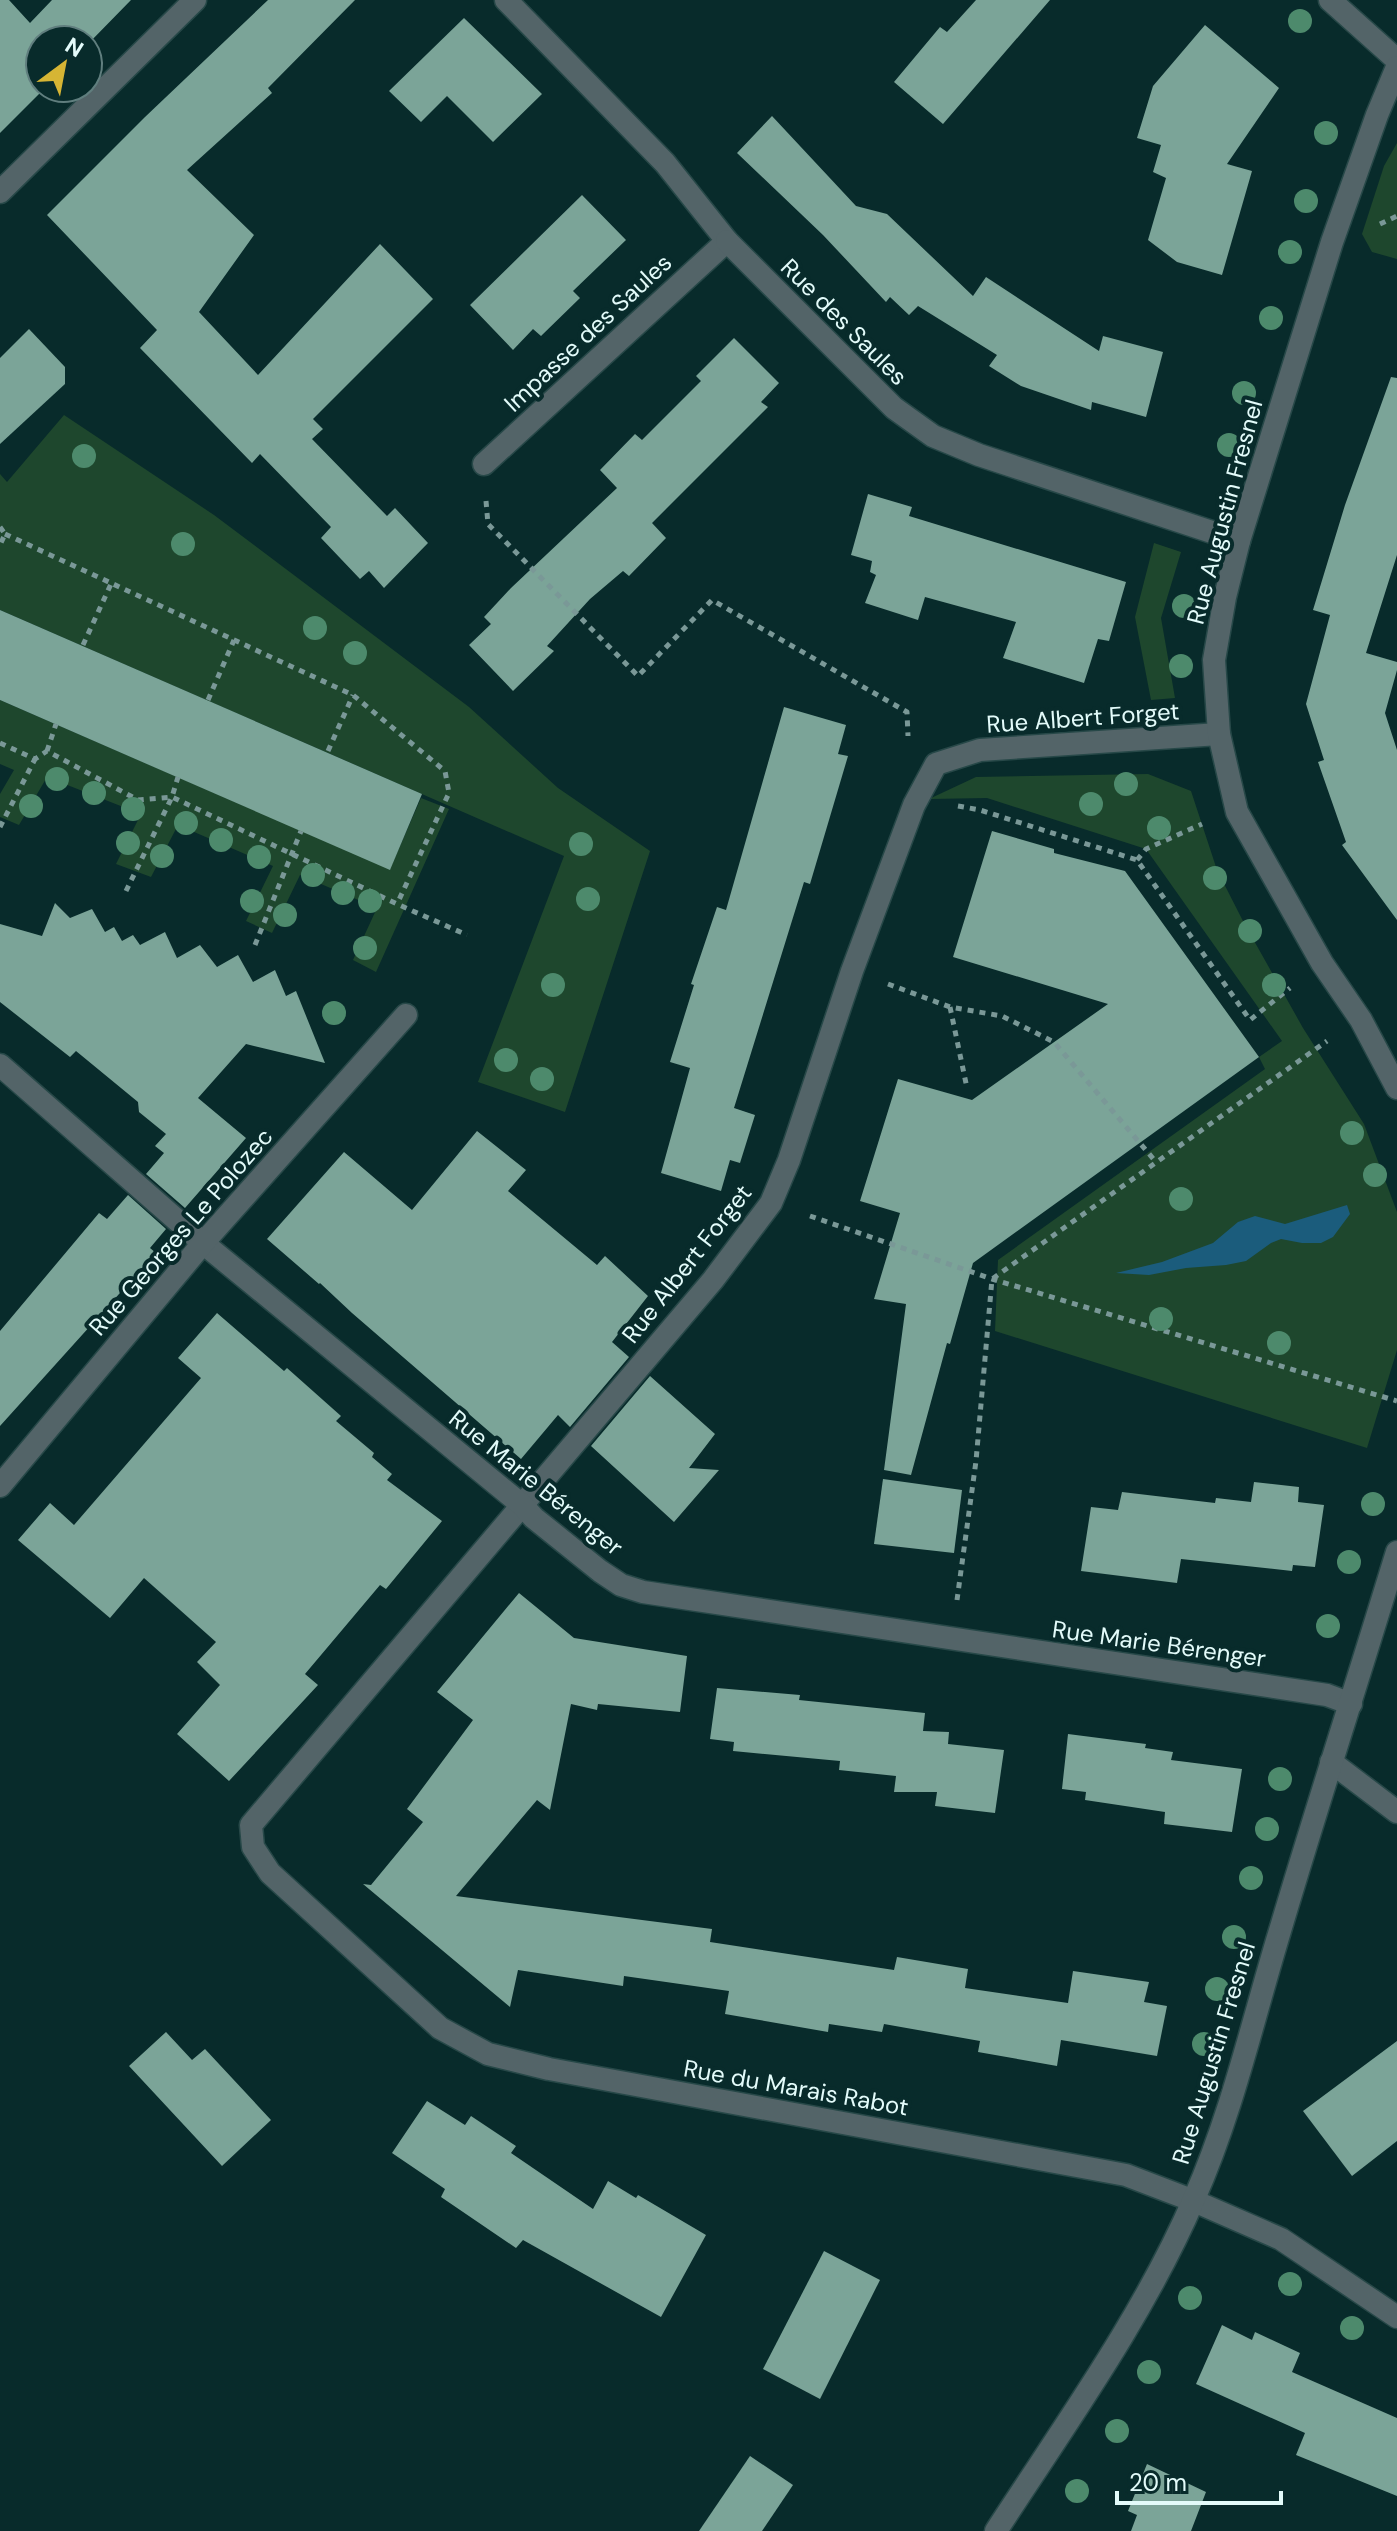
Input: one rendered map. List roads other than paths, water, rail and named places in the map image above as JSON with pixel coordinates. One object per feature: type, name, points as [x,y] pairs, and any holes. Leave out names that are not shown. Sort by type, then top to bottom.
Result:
[{"type":"street","points":[[0,192],[195,0]]},
{"type":"street","name":"Rue des Saules","points":[[506,0],[665,163],[727,241],[894,408],[933,436],[979,455],[1239,541]]},
{"type":"street","points":[[1330,0],[1397,60]]},
{"type":"street","name":"Rue Augustin Fresnel","points":[[1397,67],[1332,242],[1239,541],[1214,660],[1219,734],[1237,812],[1322,963],[1361,1020],[1397,1088]]},
{"type":"street","name":"Impasse des Saules","points":[[484,464],[727,241]]},
{"type":"street","name":"Rue Albert Forget","points":[[251,1825],[713,1280],[771,1203],[789,1160],[852,971],[914,805],[936,764],[980,750],[1219,734]]},
{"type":"street","name":"Rue Georges Le Polozec","points":[[0,1486],[203,1243],[406,1015]]},
{"type":"street","name":"Rue Marie Bérenger","points":[[0,1065],[203,1243],[534,1518],[621,1585],[643,1592],[1327,1695],[1351,1704]]},
{"type":"street","name":"Rue Augustin Fresnel","points":[[996,2531],[1112,2351],[1156,2277],[1194,2201],[1224,2127],[1278,1936],[1397,1552]]},
{"type":"street","points":[[1331,1762],[1397,1812]]},
{"type":"street","name":"Rue du Marais Rabot","points":[[251,1825],[253,1847],[270,1873],[440,2028],[488,2054],[549,2069],[1126,2175],[1281,2239],[1397,2317]]},
{"type":"water","points":[[1347,1205],[1350,1214],[1333,1237],[1321,1243],[1281,1239],[1246,1261],[1149,1275],[1116,1273],[1162,1262],[1213,1243],[1238,1222],[1255,1216],[1285,1224]]}]
